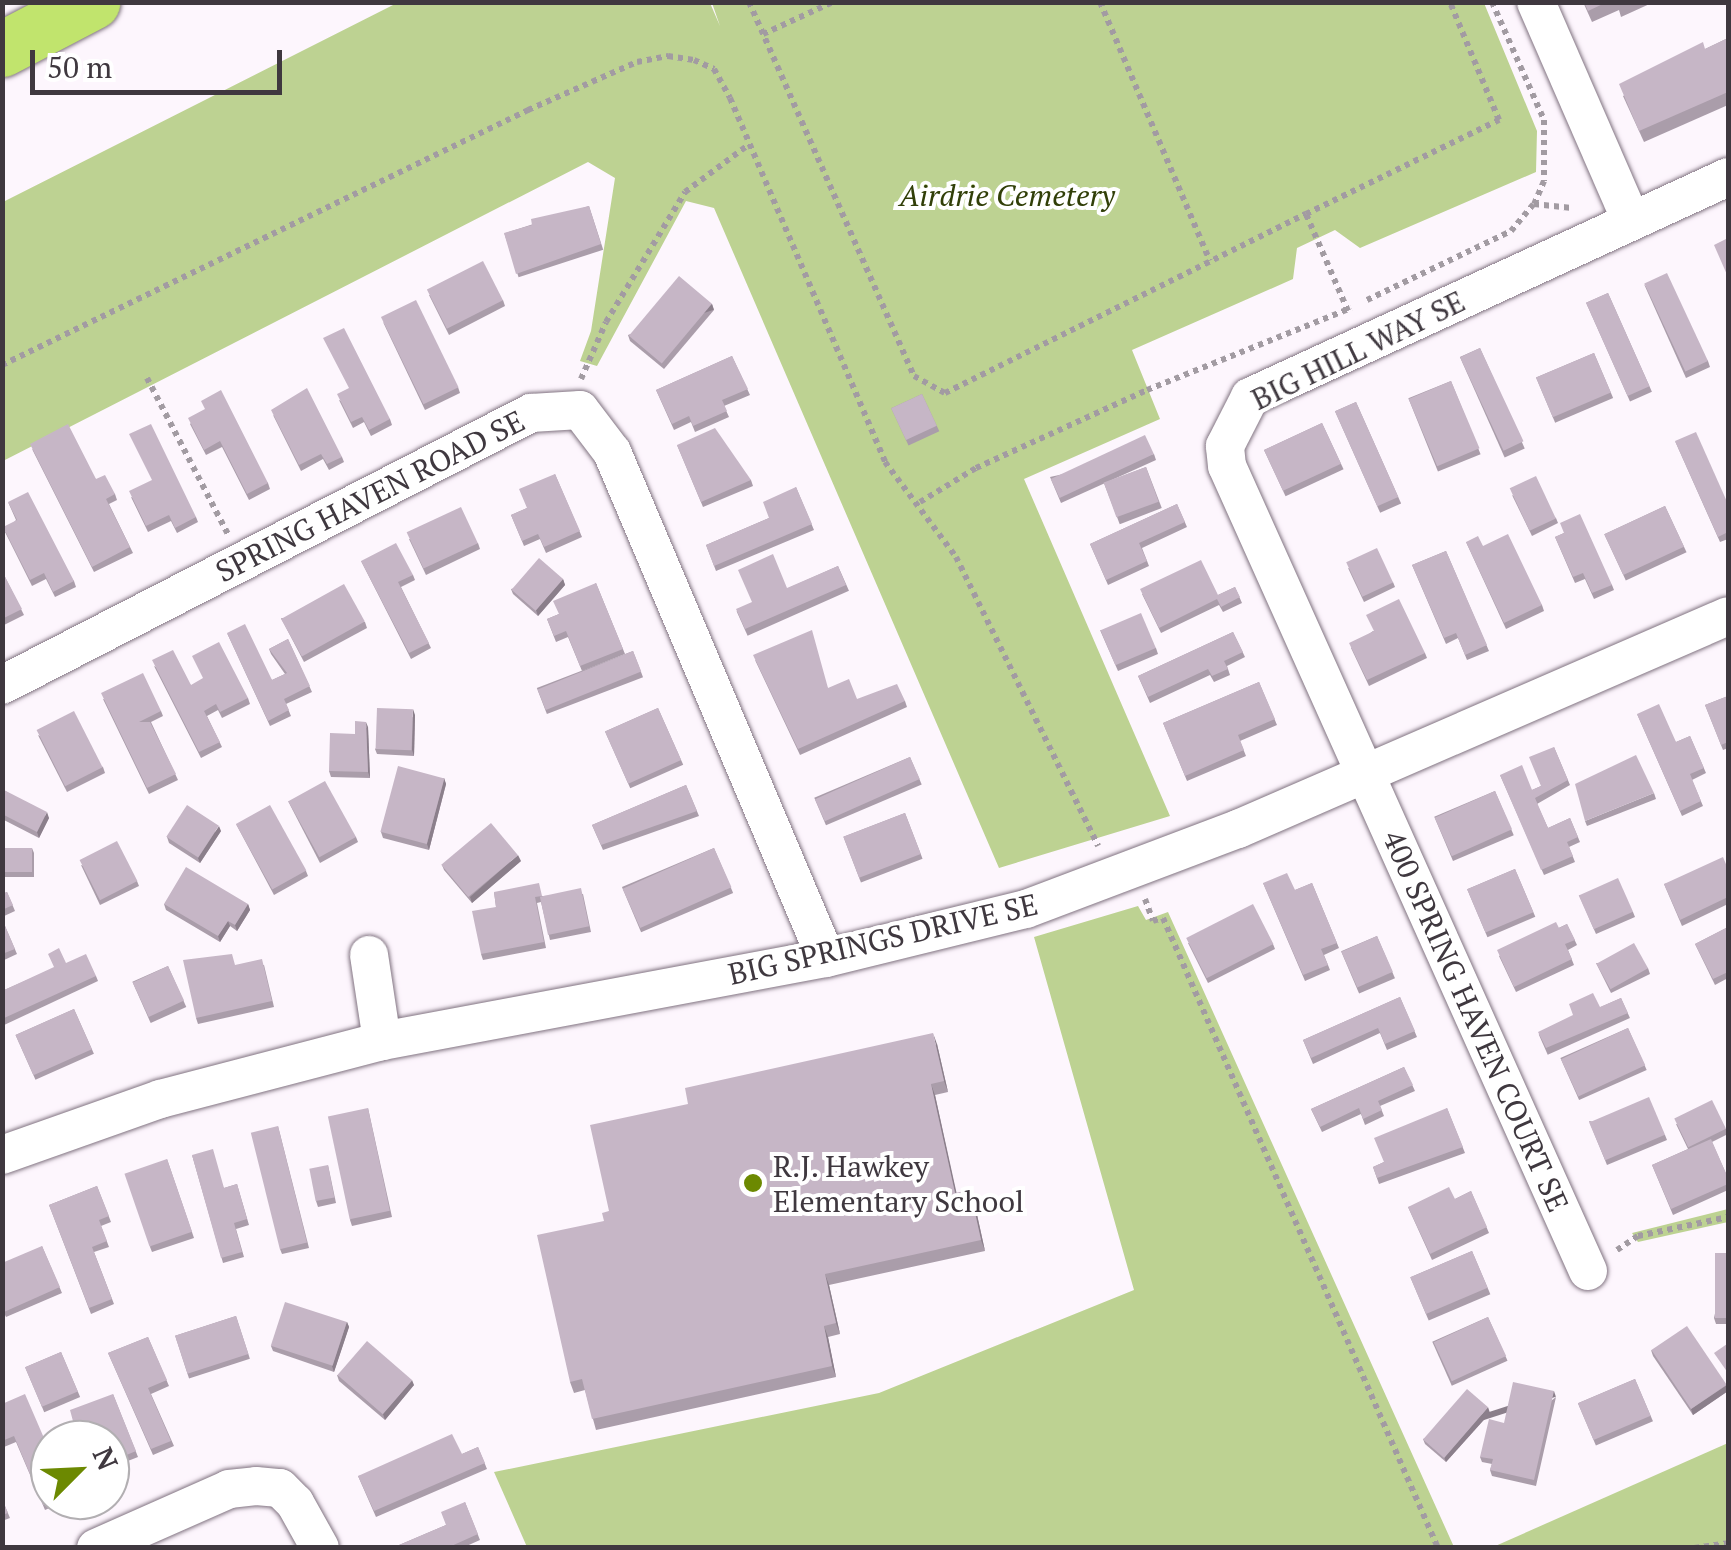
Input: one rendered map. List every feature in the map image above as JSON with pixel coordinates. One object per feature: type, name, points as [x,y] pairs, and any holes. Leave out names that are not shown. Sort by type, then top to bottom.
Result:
[{"type":"highway","points":[[2,48],[92,2]]},
{"type":"street","points":[[1536,2],[1621,225]]},
{"type":"street","name":"BIG HILL WAY SE","points":[[1364,772],[1227,466],[1225,446],[1250,396],[1728,177]]},
{"type":"street","points":[[571,410],[598,428],[612,452],[826,958]]},
{"type":"street","name":"SPRING HAVEN ROAD SE","points":[[2,685],[531,413],[571,410]]},
{"type":"street","name":"BIG SPRINGS DRIVE SE","points":[[3,1154],[160,1099],[382,1041],[826,958],[1120,876],[1728,616]]},
{"type":"street","name":"400 SPRING HAVEN COURT SE","points":[[1364,772],[1588,1271]]},
{"type":"street","points":[[369,955],[382,1041]]},
{"type":"street","points":[[96,1548],[229,1489],[256,1486],[288,1496],[320,1548]]},
{"type":"path","points":[[749,2],[914,376],[945,393],[1499,120],[1450,2]]},
{"type":"path","points":[[763,34],[833,2]]},
{"type":"path","points":[[920,502],[1146,390],[1348,310],[1511,231],[1534,204],[1544,181],[1544,120],[1492,2]]},
{"type":"path","points":[[1102,4],[1210,261]]},
{"type":"path","points":[[2,365],[637,62],[668,56],[714,69],[885,462],[920,502],[956,557],[1096,836],[1120,876],[1153,921],[1163,918],[1438,1548]]},
{"type":"path","points":[[571,410],[606,322],[674,208],[712,167],[748,145]]},
{"type":"path","points":[[1534,204],[1592,210],[1621,225]]},
{"type":"path","points":[[1306,214],[1362,344]]},
{"type":"path","points":[[148,378],[243,561]]},
{"type":"path","points":[[1588,1271],[1638,1236],[1728,1217]]},
{"type":"path","points":[[1694,1548],[1728,1543]]},
{"type":"green space","name":"Airdrie Cemetery","points":[[397,3],[710,3],[720,26],[712,3],[1484,3],[1537,131],[1536,172],[1360,248],[1335,230],[1297,248],[1293,279],[1132,350],[1160,419],[1024,479],[1170,816],[999,868],[714,208],[686,201],[597,366],[580,361],[591,331],[615,178],[588,162],[3,461],[3,202]]},
{"type":"green space","points":[[1138,906],[1146,920],[1168,912],[1454,1547],[527,1547],[494,1472],[879,1393],[1134,1290],[1034,937]]},
{"type":"green space","points":[[1728,1209],[1728,1222],[1638,1242],[1632,1233]]},
{"type":"green space","points":[[1728,1443],[1728,1547],[1493,1547]]},
{"type":"building","points":[[1584,2],[1607,2],[1588,11]]},
{"type":"building","points":[[1728,38],[1728,92],[1639,131],[1619,84],[1703,42],[1705,49]]},
{"type":"building","points":[[589,206],[601,244],[516,274],[504,233],[532,225],[531,219]]},
{"type":"building","points":[[1728,238],[1728,277],[1714,245]]},
{"type":"building","points":[[483,261],[503,300],[447,329],[427,290]]},
{"type":"building","points":[[1667,273],[1708,361],[1685,371],[1644,284]]},
{"type":"building","points":[[679,276],[712,304],[662,363],[629,336]]},
{"type":"building","points":[[1608,293],[1649,386],[1628,396],[1586,303]]},
{"type":"building","points":[[416,300],[459,387],[423,404],[381,317]]},
{"type":"building","points":[[344,328],[390,419],[369,430],[362,417],[351,422],[337,394],[349,388],[323,338]]},
{"type":"building","points":[[1480,348],[1524,441],[1504,451],[1460,357]]},
{"type":"building","points":[[1594,353],[1611,393],[1553,417],[1536,378]]},
{"type":"building","points":[[732,356],[748,389],[722,400],[727,411],[693,426],[689,416],[672,424],[656,390]]},
{"type":"building","points":[[1451,381],[1480,448],[1437,466],[1409,399]]},
{"type":"building","points":[[307,388],[342,457],[327,464],[321,454],[299,465],[271,410]]},
{"type":"building","points":[[221,390],[268,483],[247,494],[220,441],[204,450],[188,418],[205,409],[201,401]]},
{"type":"building","points":[[922,394],[937,426],[906,440],[891,408]]},
{"type":"building","points":[[1356,402],[1398,497],[1377,506],[1335,411]]},
{"type":"building","points":[[1322,423],[1341,464],[1283,491],[1264,450]]},
{"type":"building","points":[[68,424],[96,479],[105,475],[115,494],[106,499],[130,547],[92,567],[30,444]]},
{"type":"building","points":[[151,424],[196,517],[175,528],[169,515],[146,526],[129,491],[152,480],[129,434]]},
{"type":"building","points":[[715,428],[751,480],[701,502],[677,445]]},
{"type":"building","points":[[1696,432],[1728,504],[1728,532],[1718,537],[1675,441]]},
{"type":"building","points":[[1145,435],[1154,454],[1060,498],[1051,479]]},
{"type":"building","points":[[1146,467],[1159,502],[1116,517],[1104,482]]},
{"type":"building","points":[[555,474],[580,531],[544,547],[538,534],[522,541],[511,515],[527,508],[519,489]]},
{"type":"building","points":[[1536,476],[1556,519],[1530,531],[1510,488]]},
{"type":"building","points":[[796,487],[812,524],[714,566],[706,545],[769,518],[763,502]]},
{"type":"building","points":[[28,492],[74,581],[53,592],[44,573],[30,580],[3,527],[17,520],[8,502]]},
{"type":"building","points":[[1177,504],[1185,522],[1139,543],[1147,561],[1106,580],[1090,544]]},
{"type":"building","points":[[1665,506],[1684,547],[1623,575],[1604,534]]},
{"type":"building","points":[[461,507],[478,543],[424,569],[407,532]]},
{"type":"building","points":[[1580,514],[1612,585],[1592,593],[1583,573],[1573,577],[1555,537],[1564,533],[1560,523]]},
{"type":"building","points":[[1508,534],[1542,605],[1504,623],[1466,542],[1478,536],[1483,546]]},
{"type":"building","points":[[396,543],[413,575],[398,582],[429,643],[409,653],[361,561]]},
{"type":"building","points":[[1377,548],[1393,582],[1362,597],[1346,562]]},
{"type":"building","points":[[1446,551],[1487,645],[1465,655],[1456,633],[1444,638],[1412,565]]},
{"type":"building","points":[[773,554],[787,588],[838,566],[846,585],[745,629],[736,609],[752,602],[738,570]]},
{"type":"building","points":[[539,558],[563,579],[536,611],[511,590]]},
{"type":"building","points":[[1201,560],[1218,595],[1235,587],[1240,597],[1221,607],[1217,599],[1159,628],[1140,589]]},
{"type":"building","points":[[2,571],[22,609],[2,619]]},
{"type":"building","points":[[596,583],[623,649],[580,666],[566,631],[554,636],[547,619],[559,614],[553,601]]},
{"type":"building","points":[[344,584],[365,622],[302,657],[281,619]]},
{"type":"building","points":[[1399,599],[1425,653],[1367,680],[1349,643],[1374,631],[1366,615]]},
{"type":"building","points":[[1141,613],[1156,648],[1115,665],[1100,630]]},
{"type":"building","points":[[245,624],[272,680],[287,673],[269,649],[288,639],[310,686],[284,699],[289,710],[268,721],[227,633]]},
{"type":"building","points":[[812,630],[828,688],[849,679],[857,699],[897,684],[905,701],[798,749],[753,655]]},
{"type":"building","points":[[1233,632],[1243,652],[1224,661],[1228,669],[1212,676],[1208,669],[1148,697],[1138,676]]},
{"type":"building","points":[[219,642],[248,698],[220,712],[216,704],[204,711],[220,742],[199,752],[152,660],[173,650],[191,685],[203,678],[192,656]]},
{"type":"building","points":[[633,651],[641,671],[546,710],[538,690]]},
{"type":"building","points":[[143,673],[161,711],[139,722],[150,722],[176,774],[147,788],[101,693]]},
{"type":"building","points":[[1259,682],[1275,719],[1238,735],[1244,750],[1185,776],[1163,723]]},
{"type":"building","points":[[1728,696],[1728,742],[1721,745],[1705,705]]},
{"type":"building","points":[[1659,704],[1676,742],[1690,736],[1704,768],[1690,774],[1701,801],[1680,811],[1637,714]]},
{"type":"building","points":[[377,708],[413,709],[412,750],[376,749]]},
{"type":"building","points":[[658,708],[681,760],[628,784],[605,732]]},
{"type":"building","points":[[74,711],[103,767],[65,786],[37,730]]},
{"type":"building","points":[[355,721],[366,722],[368,772],[329,771],[330,733],[355,734]]},
{"type":"building","points":[[1554,747],[1568,780],[1535,798],[1548,828],[1570,818],[1578,837],[1567,842],[1573,856],[1541,870],[1500,775],[1522,765],[1532,790],[1541,786],[1529,757]]},
{"type":"building","points":[[1636,755],[1654,793],[1585,821],[1575,784]]},
{"type":"building","points":[[910,757],[920,779],[825,821],[815,799]]},
{"type":"building","points":[[398,766],[444,778],[427,844],[380,832]]},
{"type":"building","points":[[325,781],[356,837],[319,857],[288,801]]},
{"type":"building","points":[[686,785],[697,811],[601,845],[592,825]]},
{"type":"building","points":[[2,789],[47,812],[37,832],[2,814]]},
{"type":"building","points":[[1495,791],[1512,829],[1452,856],[1435,818]]},
{"type":"building","points":[[187,805],[219,826],[198,858],[166,837]]},
{"type":"building","points":[[270,805],[306,871],[272,890],[236,824]]},
{"type":"building","points":[[905,813],[921,854],[859,878],[843,837]]},
{"type":"building","points":[[491,823],[518,855],[468,897],[441,865]]},
{"type":"building","points":[[117,841],[137,881],[100,900],[80,860]]},
{"type":"building","points":[[2,848],[32,848],[32,872],[2,872]]},
{"type":"building","points":[[714,848],[731,887],[640,928],[623,889]]},
{"type":"building","points":[[1723,857],[1728,869],[1728,897],[1680,920],[1664,884]]},
{"type":"building","points":[[186,867],[248,904],[235,925],[228,921],[218,936],[164,904]]},
{"type":"building","points":[[1515,869],[1533,912],[1485,933],[1467,889]]},
{"type":"building","points":[[1287,873],[1295,890],[1312,883],[1337,943],[1321,949],[1328,965],[1303,975],[1263,883]]},
{"type":"building","points":[[1618,878],[1633,912],[1594,929],[1579,895]]},
{"type":"building","points":[[539,883],[542,896],[535,897],[544,942],[481,954],[472,911],[496,907],[494,892]]},
{"type":"building","points":[[581,888],[589,926],[548,935],[540,897]]},
{"type":"building","points":[[7,892],[13,905],[2,910],[2,894]]},
{"type":"building","points":[[1253,904],[1273,944],[1207,978],[1186,938]]},
{"type":"building","points":[[2,919],[15,949],[2,954]]},
{"type":"building","points":[[1556,922],[1559,928],[1567,924],[1575,940],[1565,944],[1572,959],[1514,987],[1497,950]]},
{"type":"building","points":[[1728,927],[1728,972],[1713,979],[1695,944]]},
{"type":"building","points":[[1377,936],[1393,972],[1357,987],[1341,952]]},
{"type":"building","points":[[1634,943],[1648,968],[1610,989],[1596,964]]},
{"type":"building","points":[[59,948],[66,963],[86,954],[96,976],[2,1019],[2,991],[54,967],[48,954]]},
{"type":"building","points":[[232,954],[235,965],[262,959],[272,1001],[196,1018],[183,960]]},
{"type":"building","points":[[168,966],[184,1000],[149,1017],[133,982]]},
{"type":"building","points":[[1593,993],[1600,1007],[1621,998],[1628,1013],[1546,1048],[1538,1032],[1573,1015],[1569,1004]]},
{"type":"building","points":[[1400,997],[1415,1031],[1385,1044],[1378,1028],[1311,1058],[1303,1040]]},
{"type":"building","points":[[74,1009],[92,1049],[33,1075],[16,1035]]},
{"type":"building","points":[[1628,1028],[1645,1065],[1578,1096],[1561,1059]]},
{"type":"building","points":[[933,1033],[944,1081],[931,1084],[955,1193],[970,1190],[981,1240],[825,1274],[836,1323],[824,1326],[832,1366],[592,1419],[582,1379],[570,1382],[537,1235],[604,1221],[602,1213],[609,1211],[590,1125],[688,1104],[685,1088]]},
{"type":"building","points":[[1404,1067],[1413,1085],[1378,1101],[1382,1110],[1363,1119],[1359,1108],[1320,1127],[1311,1109]]},
{"type":"building","points":[[1649,1097],[1665,1135],[1605,1160],[1589,1122]]},
{"type":"building","points":[[1712,1100],[1726,1129],[1688,1147],[1674,1118]]},
{"type":"building","points":[[368,1108],[390,1211],[350,1219],[328,1117]]},
{"type":"building","points":[[1447,1108],[1463,1147],[1377,1178],[1373,1167],[1384,1162],[1374,1138]]},
{"type":"building","points":[[278,1126],[307,1242],[280,1249],[251,1133]]},
{"type":"building","points":[[1711,1139],[1728,1184],[1671,1209],[1652,1165]]},
{"type":"building","points":[[213,1149],[224,1188],[237,1184],[247,1219],[234,1223],[242,1252],[221,1258],[192,1155]]},
{"type":"building","points":[[167,1159],[192,1232],[150,1246],[124,1174]]},
{"type":"building","points":[[328,1165],[334,1197],[316,1201],[309,1169]]},
{"type":"building","points":[[97,1186],[109,1216],[99,1220],[107,1241],[92,1247],[112,1299],[89,1308],[49,1205]]},
{"type":"building","points":[[1449,1187],[1455,1199],[1471,1191],[1487,1227],[1430,1254],[1408,1207]]},
{"type":"building","points":[[42,1246],[60,1287],[4,1312],[2,1263]]},
{"type":"building","points":[[1472,1251],[1488,1288],[1426,1314],[1410,1277]]},
{"type":"building","points":[[1715,1253],[1728,1253],[1728,1318],[1715,1318]]},
{"type":"building","points":[[285,1302],[347,1322],[333,1366],[271,1346]]},
{"type":"building","points":[[236,1316],[248,1354],[187,1374],[175,1336]]},
{"type":"building","points":[[1488,1317],[1506,1356],[1452,1381],[1434,1342]]},
{"type":"building","points":[[1687,1326],[1727,1385],[1691,1409],[1651,1350]]},
{"type":"building","points":[[148,1337],[167,1380],[148,1388],[171,1441],[151,1449],[108,1353]]},
{"type":"building","points":[[367,1341],[412,1380],[383,1414],[337,1375]]},
{"type":"building","points":[[1728,1346],[1728,1373],[1714,1353]]},
{"type":"building","points":[[61,1352],[78,1392],[42,1407],[25,1367]]},
{"type":"building","points":[[1635,1379],[1651,1416],[1594,1440],[1578,1403]]},
{"type":"building","points":[[1513,1382],[1554,1391],[1534,1480],[1490,1470],[1493,1459],[1480,1457],[1489,1419],[1504,1423]]},
{"type":"building","points":[[1467,1389],[1488,1407],[1444,1458],[1423,1440]]},
{"type":"building","points":[[25,1394],[36,1420],[30,1420],[30,1474],[14,1436],[2,1441],[2,1404]]},
{"type":"building","points":[[113,1394],[123,1420],[73,1420],[70,1410]]},
{"type":"building","points":[[452,1434],[462,1454],[478,1447],[485,1463],[374,1511],[358,1476]]},
{"type":"building","points":[[465,1502],[478,1534],[447,1548],[392,1548],[446,1525],[441,1512]]},
{"type":"place","name":"R.J. Hawkey Elementary School","points":[[753,1183]]}]
